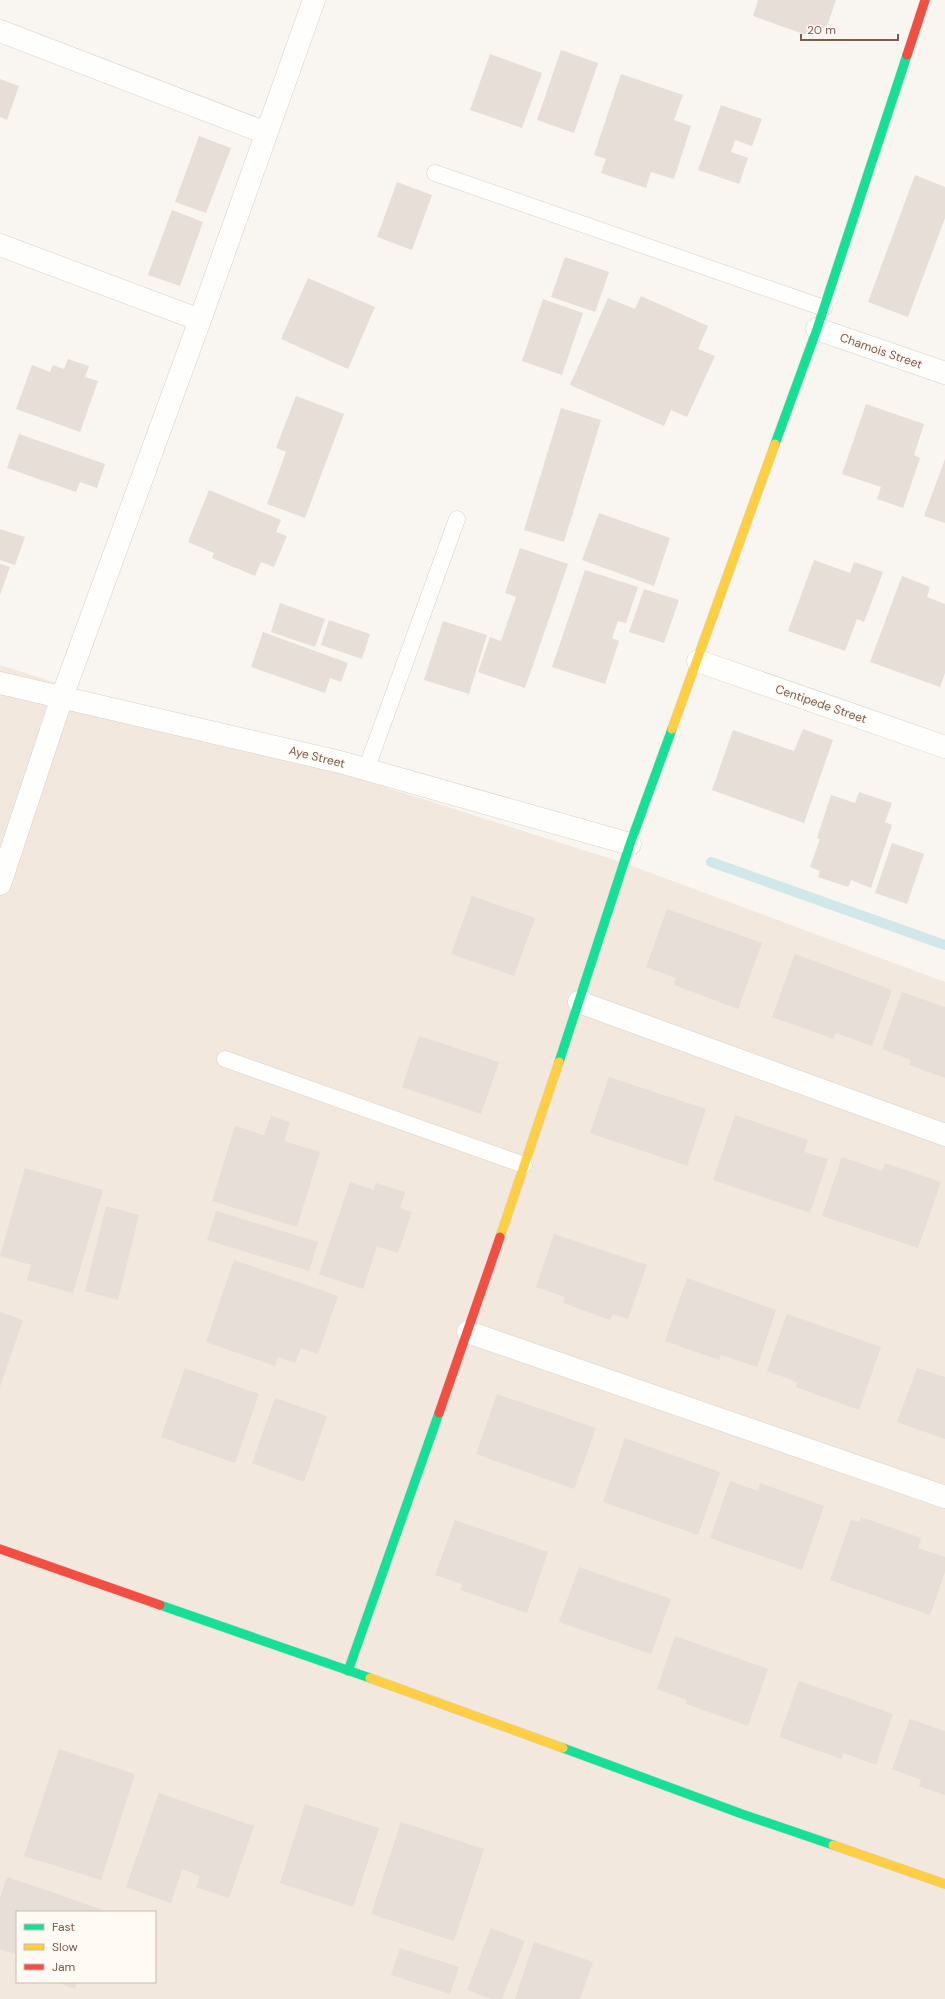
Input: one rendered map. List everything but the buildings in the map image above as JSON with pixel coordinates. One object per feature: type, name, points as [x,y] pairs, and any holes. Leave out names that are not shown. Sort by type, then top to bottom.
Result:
[{"type":"street","points":[[0,884],[62,697],[200,320],[314,0]]},
{"type":"street","points":[[348,1671],[468,1332],[579,1002],[630,844],[698,661],[817,329],[925,0]]},
{"type":"street","points":[[0,31],[266,133]]},
{"type":"street","points":[[0,245],[200,320]]},
{"type":"street","name":"Chamois Street","points":[[817,329],[945,373]]},
{"type":"street","name":"Centipede Street","points":[[698,661],[945,747]]},
{"type":"street","name":"Aye Street","points":[[0,684],[62,697],[366,770],[630,844]]},
{"type":"street","points":[[579,1002],[945,1135]]},
{"type":"street","points":[[468,1332],[945,1498]]},
{"type":"street","points":[[0,1549],[439,1702],[742,1814],[945,1884]]},
{"type":"lane","points":[[435,173],[824,308]]},
{"type":"lane","points":[[366,770],[457,519]]},
{"type":"lane","points":[[225,1059],[524,1165]]},
{"type":"shaded area","points":[[0,665],[624,863],[945,982],[945,1999],[0,1999]]},
{"type":"waterway","points":[[711,862],[945,945]]},
{"type":"traffic: fast","points":[[775,444],[817,329],[907,55]]},
{"type":"traffic: fast","points":[[559,1062],[630,844],[672,729]]},
{"type":"traffic: fast","points":[[348,1671],[439,1413]]},
{"type":"traffic: fast","points":[[160,1605],[370,1678]]},
{"type":"traffic: fast","points":[[563,1748],[742,1814],[833,1845]]},
{"type":"traffic: slow","points":[[672,729],[775,444]]},
{"type":"traffic: slow","points":[[500,1237],[559,1062]]},
{"type":"traffic: slow","points":[[370,1678],[563,1748]]},
{"type":"traffic: slow","points":[[833,1845],[945,1884]]},
{"type":"traffic: jam","points":[[907,55],[925,0]]},
{"type":"traffic: jam","points":[[439,1413],[500,1237]]},
{"type":"traffic: jam","points":[[0,1549],[160,1605]]}]
